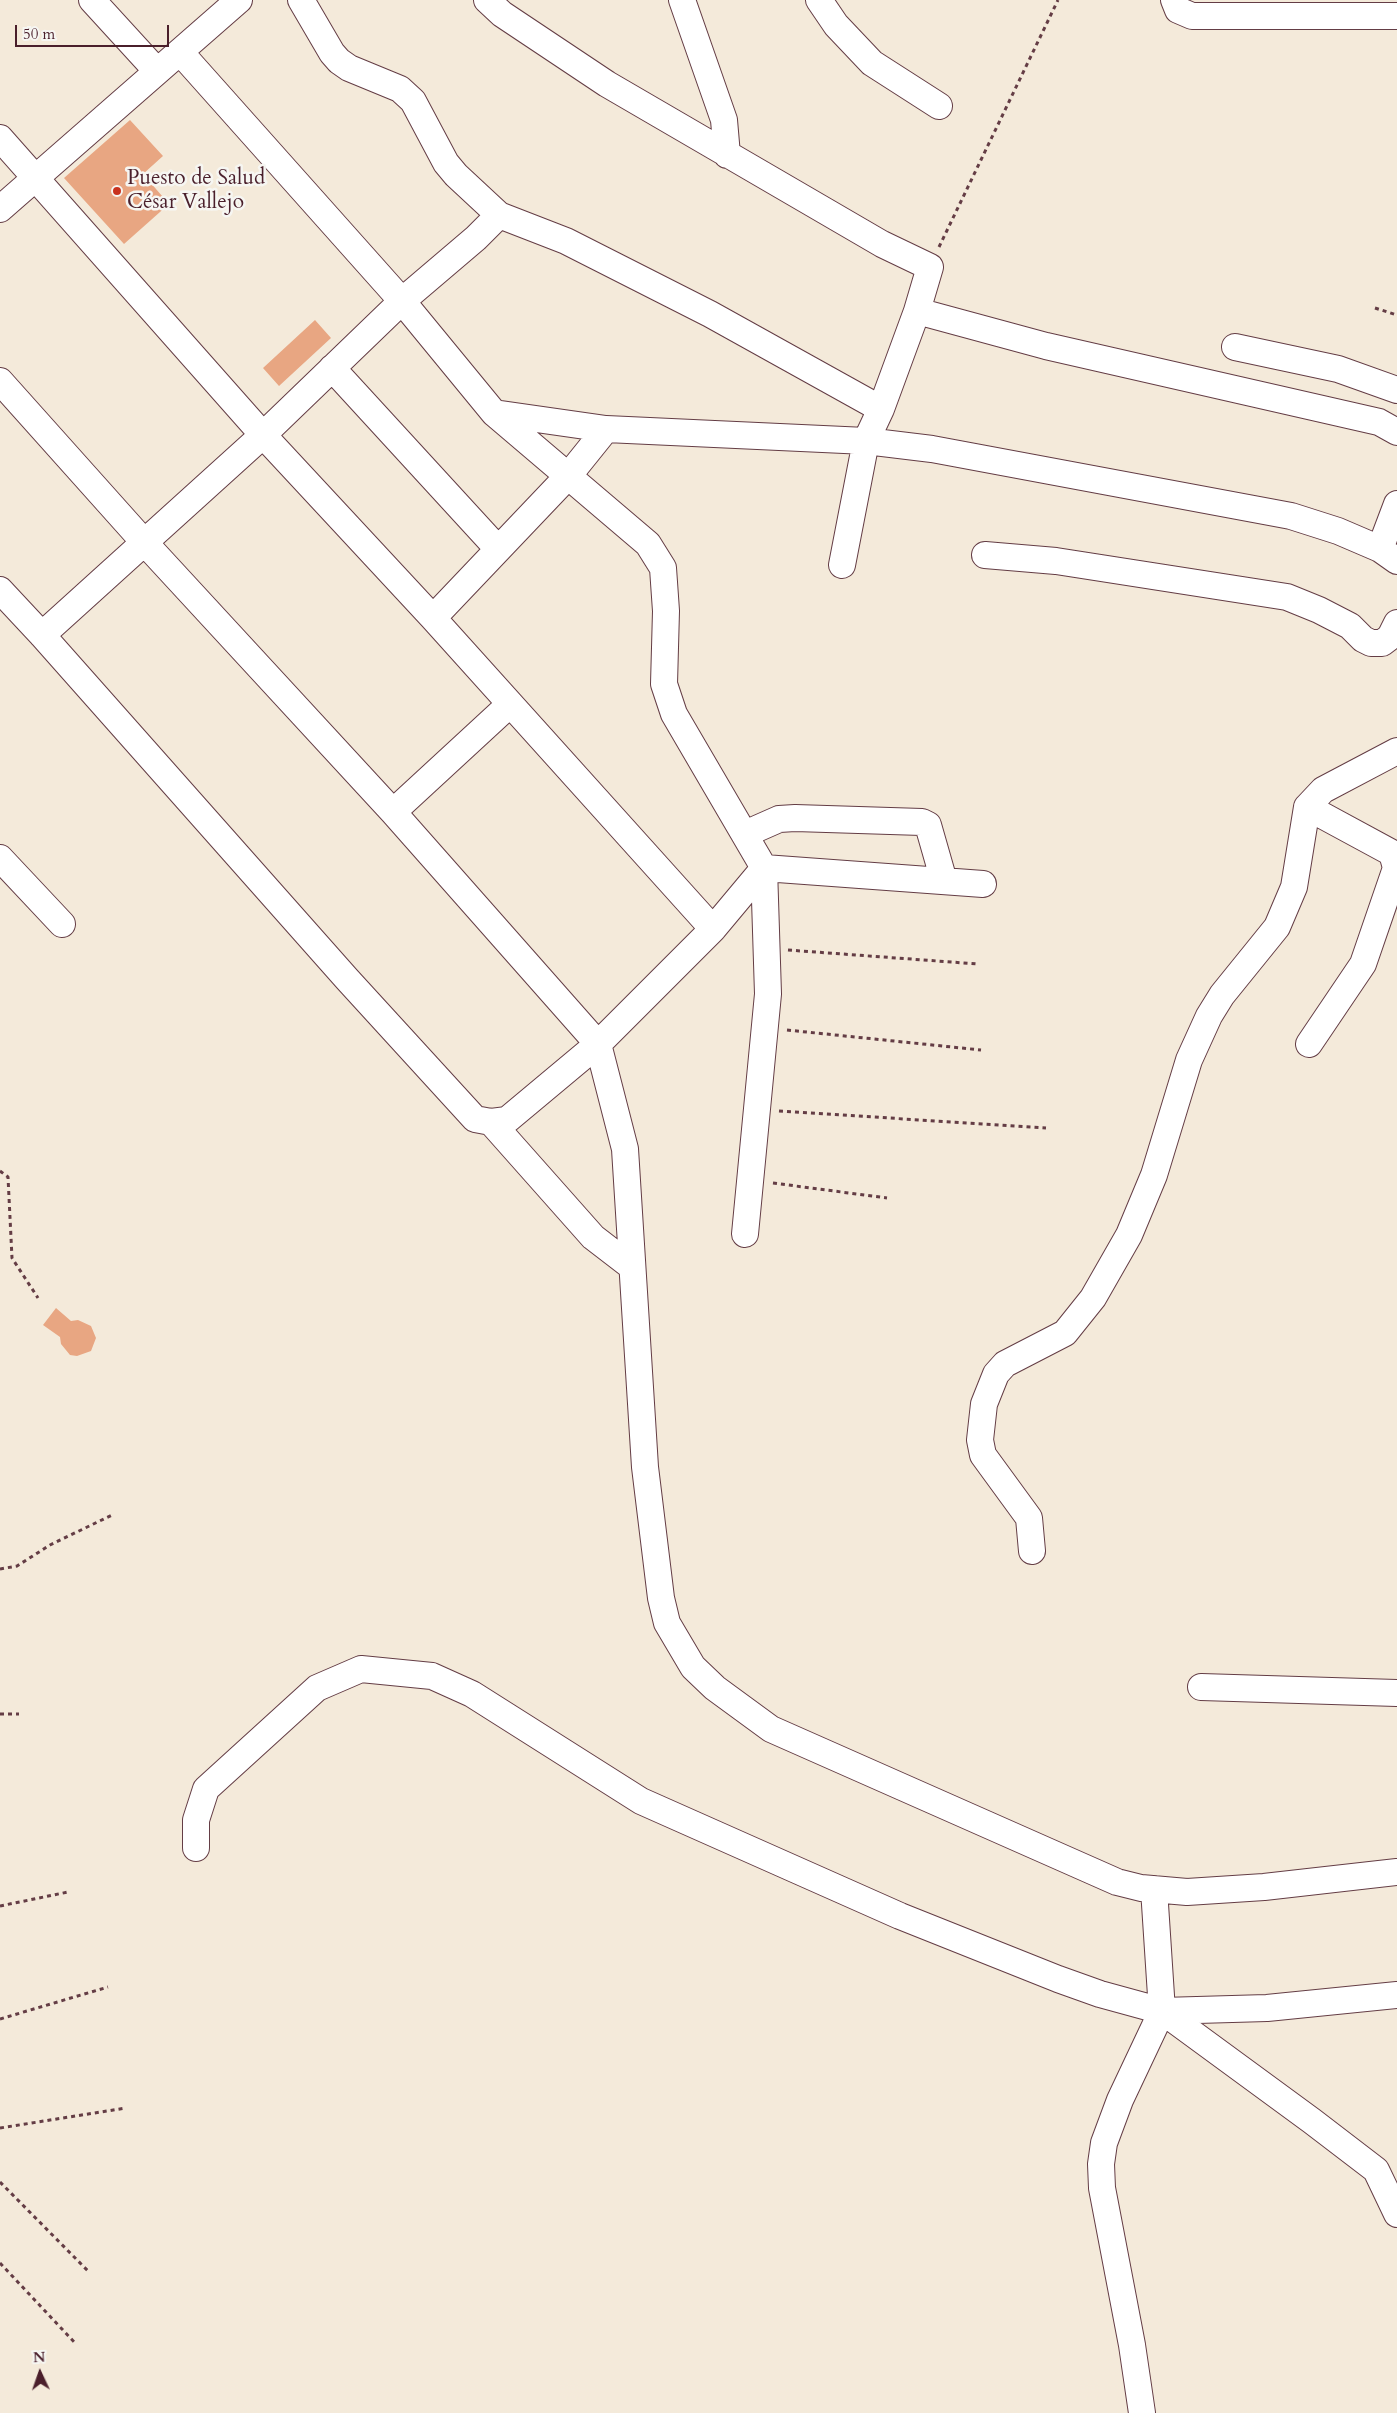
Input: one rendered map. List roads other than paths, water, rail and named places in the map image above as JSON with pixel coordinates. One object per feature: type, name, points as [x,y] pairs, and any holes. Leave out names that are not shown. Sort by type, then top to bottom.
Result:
[{"type":"street","points":[[92,0],[156,70]]},
{"type":"street","points":[[0,209],[156,70],[180,52],[209,12],[239,0]]},
{"type":"street","points":[[302,0],[332,53],[339,61],[349,68],[400,89],[413,101],[446,163],[499,216],[566,241],[702,310],[881,409]]},
{"type":"street","points":[[487,0],[502,14],[607,84],[882,244],[930,267],[917,311],[881,409],[866,441],[842,565]]},
{"type":"street","points":[[682,0],[724,120],[727,155]]},
{"type":"street","points":[[819,0],[836,25],[872,63],[939,106]]},
{"type":"street","points":[[1174,0],[1178,10],[1192,16],[1397,16]]},
{"type":"street","points":[[180,52],[402,301],[494,413],[648,544],[663,568],[666,611],[664,684],[674,714],[764,868],[768,994],[745,1234]]},
{"type":"street","points":[[0,138],[263,435],[433,618],[509,705],[713,929]]},
{"type":"street","points":[[42,635],[263,435],[402,301],[499,216]]},
{"type":"street","points":[[917,311],[1046,346],[1379,422],[1397,432]]},
{"type":"street","points":[[1235,348],[1338,369],[1397,390]]},
{"type":"street","points":[[332,368],[498,549]]},
{"type":"street","points":[[0,381],[144,542],[393,812],[598,1044],[625,1149],[646,1466],[661,1598],[667,1623],[693,1667],[715,1688],[770,1729],[1118,1882],[1154,1889],[1187,1892],[1264,1887],[1397,1872]]},
{"type":"street","points":[[494,413],[606,429],[866,441],[932,449],[1290,516],[1338,531],[1388,555],[1397,504]]},
{"type":"street","points":[[433,618],[568,475],[606,429]]},
{"type":"street","points":[[985,555],[1056,561],[1287,597],[1319,610],[1350,626],[1371,644],[1382,643],[1390,637],[1397,623]]},
{"type":"street","points":[[0,590],[347,979],[475,1119],[492,1122],[507,1120],[598,1044],[713,929],[764,868]]},
{"type":"street","points":[[393,812],[509,705]]},
{"type":"street","points":[[1032,1551],[1029,1518],[983,1455],[980,1440],[984,1404],[996,1374],[1005,1364],[1066,1333],[1093,1298],[1129,1236],[1154,1175],[1190,1060],[1209,1016],[1222,995],[1277,927],[1291,895],[1300,859],[1307,808],[1323,790],[1378,763],[1397,751]]},
{"type":"street","points":[[1307,808],[1392,853],[1396,868],[1363,964],[1310,1044]]},
{"type":"street","points":[[744,834],[780,819],[922,822],[928,825],[944,881]]},
{"type":"street","points":[[0,858],[62,924]]},
{"type":"street","points":[[764,868],[983,884]]},
{"type":"street","points":[[492,1122],[593,1237],[632,1267]]},
{"type":"street","points":[[196,1848],[196,1820],[206,1789],[317,1688],[361,1669],[432,1676],[472,1694],[641,1801],[900,1916],[1058,1979],[1162,2011],[1267,2008],[1397,1995]]},
{"type":"street","points":[[1201,1686],[1397,1693]]},
{"type":"street","points":[[1142,2413],[1132,2345],[1102,2188],[1101,2164],[1104,2143],[1120,2100],[1162,2011],[1154,1889]]},
{"type":"street","points":[[1162,2011],[1312,2120],[1376,2170],[1395,2205]]},
{"type":"place","name":"Puesto de Salud César Vallejo","points":[[117,191]]}]
